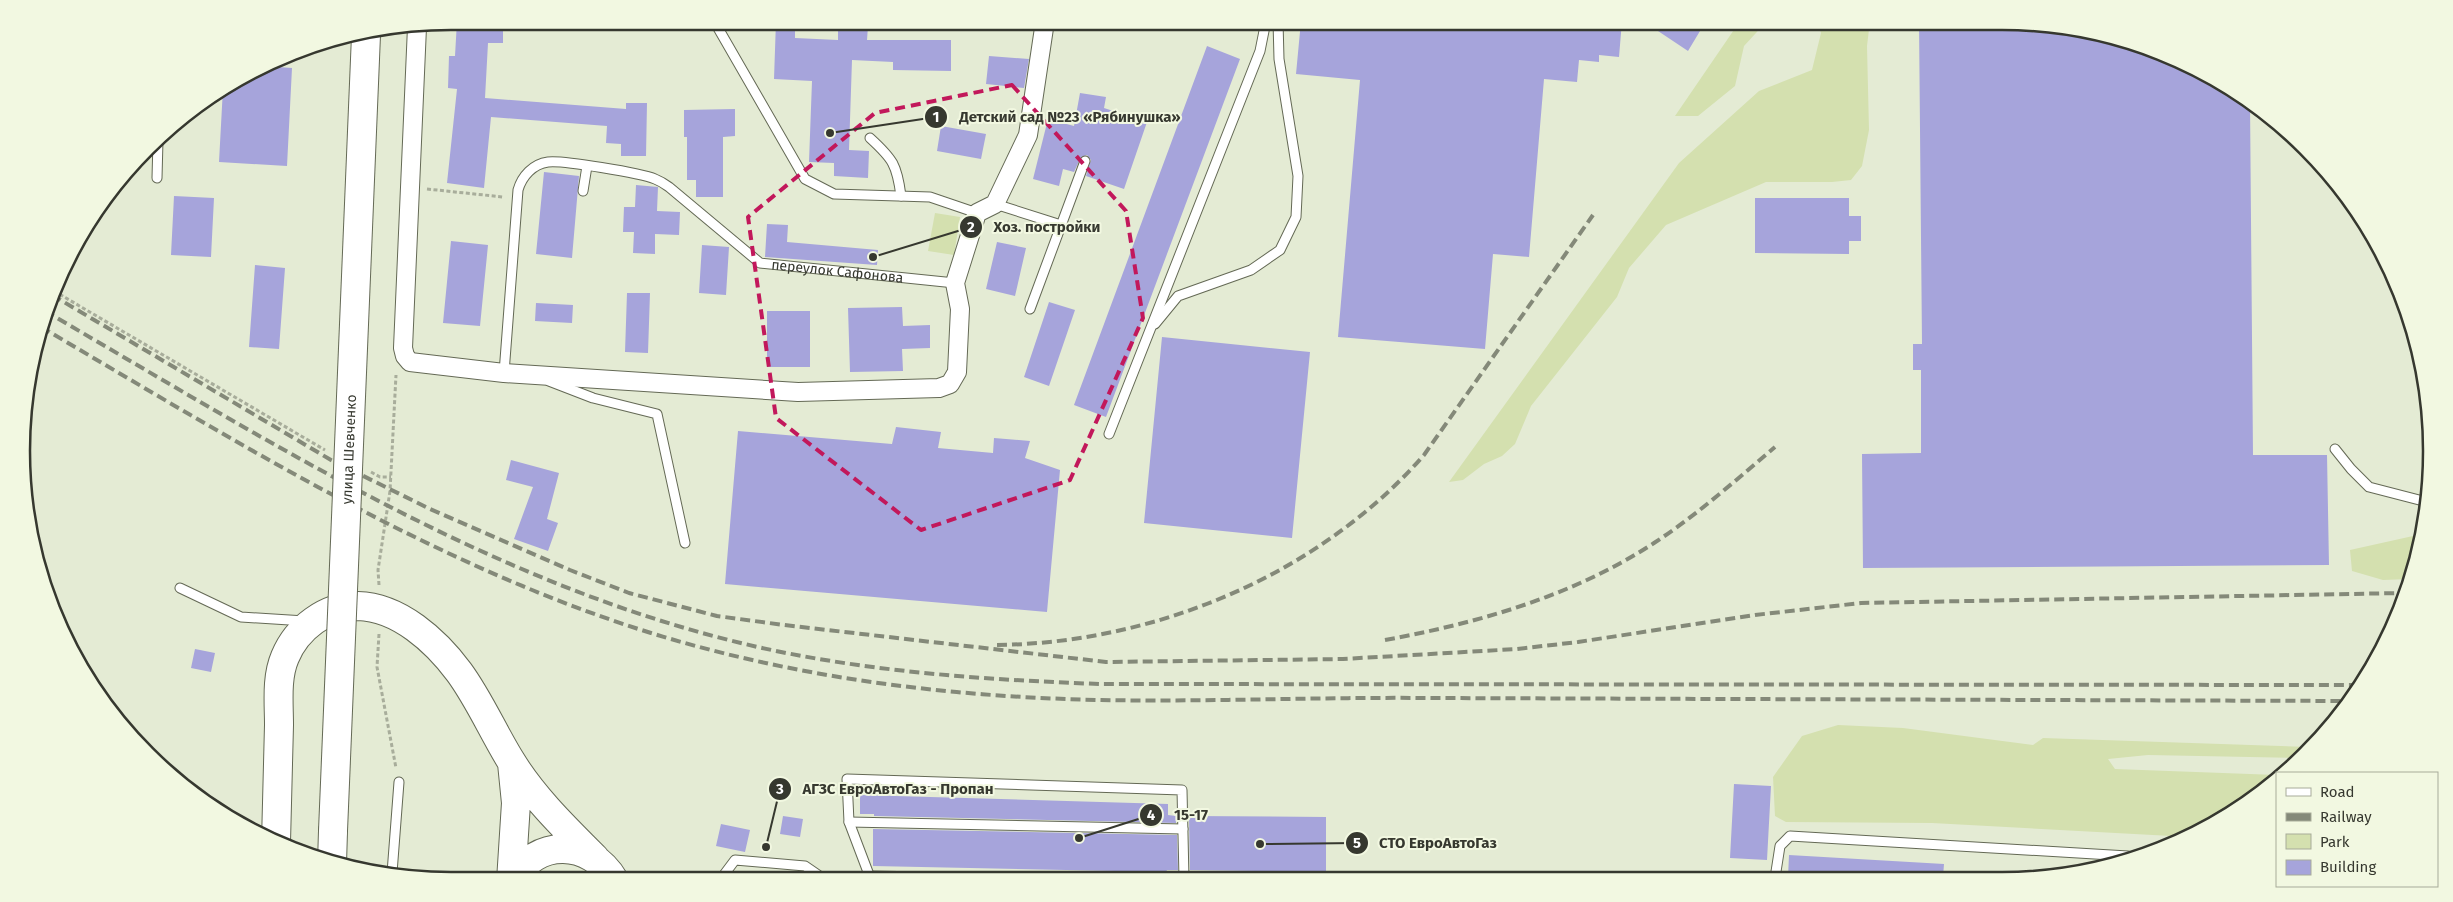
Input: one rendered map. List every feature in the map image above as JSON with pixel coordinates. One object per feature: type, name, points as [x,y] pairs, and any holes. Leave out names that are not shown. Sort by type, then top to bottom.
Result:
[{"type":"main road","name":"улица Шевченко","points":[[332,855],[366,39]]},
{"type":"main road","points":[[276,834],[280,675],[291,644],[312,621],[335,610],[362,606],[380,609],[397,616],[437,648],[460,673],[512,763],[563,827],[609,872]]},
{"type":"main road","points":[[512,763],[516,803],[512,872]]},
{"type":"main road","points":[[518,872],[532,858],[552,849],[574,849],[608,872]]},
{"type":"street","points":[[417,32],[403,348],[405,356],[410,362],[504,373],[798,392],[939,388],[950,384],[957,372],[960,309],[955,283],[977,213],[995,204],[1028,135],[1044,30]]},
{"type":"lane","points":[[719,30],[805,180],[834,194],[930,197],[977,213]]},
{"type":"lane","points":[[1109,434],[1260,51],[1264,30]]},
{"type":"lane","points":[[1150,330],[1178,296],[1251,270],[1280,250],[1296,217],[1298,176],[1279,59],[1278,30]]},
{"type":"lane","points":[[870,138],[890,156],[898,176],[900,196]]},
{"type":"lane","points":[[157,178],[158,148]]},
{"type":"lane","name":"переулок Сафонова","points":[[504,373],[517,199],[520,182],[529,170],[548,162],[587,166],[654,179],[669,187],[760,263],[955,283]]},
{"type":"lane","points":[[1030,310],[1085,162]]},
{"type":"lane","points":[[583,191],[587,166]]},
{"type":"lane","points":[[995,204],[1061,225]]},
{"type":"lane","points":[[533,375],[592,398],[657,414],[685,543]]},
{"type":"lane","points":[[2335,449],[2351,470],[2369,487],[2420,500]]},
{"type":"lane","points":[[180,588],[241,617],[312,621]]},
{"type":"lane","points":[[869,872],[849,822],[846,778],[1182,790],[1184,872]]},
{"type":"lane","points":[[392,867],[399,782]]},
{"type":"lane","points":[[849,822],[1183,829]]},
{"type":"lane","points":[[1776,872],[1780,846],[1790,836],[2119,855]]},
{"type":"lane","points":[[726,872],[735,860],[805,866],[814,872]]},
{"type":"path","points":[[427,189],[517,199]]},
{"type":"path","points":[[60,295],[327,451]]},
{"type":"path","points":[[362,468],[380,477],[391,477]]},
{"type":"highlighted area","points":[[1012,85],[1126,211],[1143,318],[1070,480],[921,530],[776,418],[748,217],[875,113]]},
{"type":"green space","points":[[1734,30],[1759,30],[1744,46],[1735,86],[1698,116],[1675,116]]},
{"type":"green space","points":[[1820,30],[1869,30],[1867,46],[1869,130],[1862,166],[1851,180],[1832,182],[1766,182],[1666,225],[1629,268],[1617,297],[1531,406],[1515,444],[1502,456],[1484,464],[1463,480],[1449,482],[1679,163],[1759,91],[1812,70],[1821,33]]},
{"type":"green space","points":[[935,213],[960,217],[954,255],[928,251]]},
{"type":"green space","points":[[2414,536],[2403,579],[2383,580],[2352,571],[2350,550]]},
{"type":"green space","points":[[1838,725],[1903,728],[2033,745],[2043,738],[2302,747],[2291,758],[2148,755],[2108,759],[2115,769],[2271,775],[2212,816],[2172,836],[1932,823],[1786,822],[1775,816],[1773,777],[1802,736]]},
{"type":"building","points":[[456,30],[503,30],[503,43],[488,43],[485,98],[626,109],[626,103],[647,103],[646,156],[621,156],[621,144],[606,143],[607,126],[491,117],[484,188],[447,183],[457,89],[448,88],[449,56],[455,56]]},
{"type":"building","points":[[776,30],[795,30],[795,38],[838,40],[838,30],[868,30],[867,40],[951,40],[951,71],[893,70],[893,62],[852,60],[849,150],[869,151],[868,178],[834,176],[834,163],[809,162],[812,81],[774,79]]},
{"type":"building","points":[[1300,30],[1621,30],[1619,57],[1599,55],[1599,62],[1579,60],[1577,82],[1544,79],[1529,257],[1493,254],[1485,349],[1338,337],[1360,80],[1296,74]]},
{"type":"building","points":[[1656,30],[1701,30],[1688,51]]},
{"type":"building","points":[[1919,30],[2030,31],[2084,38],[2137,52],[2188,73],[2213,86],[2250,111],[2253,455],[2327,455],[2329,565],[1863,568],[1862,454],[1921,453],[1921,370],[1913,370],[1913,344],[1922,344]]},
{"type":"building","points":[[1207,46],[1240,59],[1106,417],[1074,405]]},
{"type":"building","points":[[989,56],[1029,59],[1024,88],[986,84]]},
{"type":"building","points":[[279,67],[292,68],[287,166],[219,162],[222,97],[240,86]]},
{"type":"building","points":[[1080,93],[1106,97],[1104,108],[1147,122],[1124,189],[1086,176],[1091,160],[1087,155],[1081,157],[1074,172],[1063,169],[1059,186],[1033,179],[1048,119],[1074,126]]},
{"type":"building","points":[[735,109],[735,136],[723,137],[723,197],[696,197],[696,180],[687,180],[687,137],[684,137],[684,110]]},
{"type":"building","points":[[941,126],[986,134],[981,159],[937,151]]},
{"type":"building","points":[[544,172],[579,176],[572,258],[536,254]]},
{"type":"building","points":[[636,185],[658,187],[657,211],[680,212],[679,235],[655,234],[655,254],[633,253],[634,232],[623,232],[624,207],[635,207]]},
{"type":"building","points":[[174,196],[214,198],[211,257],[171,255]]},
{"type":"building","points":[[1755,198],[1849,198],[1849,216],[1861,216],[1861,241],[1849,241],[1849,254],[1755,253]]},
{"type":"building","points":[[767,224],[788,225],[787,242],[878,250],[877,265],[765,257]]},
{"type":"building","points":[[451,241],[488,245],[480,326],[443,323]]},
{"type":"building","points":[[997,242],[1026,248],[1015,296],[986,289]]},
{"type":"building","points":[[702,245],[729,247],[726,295],[699,293]]},
{"type":"building","points":[[255,265],[285,268],[279,349],[249,347]]},
{"type":"building","points":[[627,293],[650,293],[648,353],[625,352]]},
{"type":"building","points":[[1049,302],[1075,310],[1049,386],[1024,377]]},
{"type":"building","points":[[536,303],[573,305],[572,323],[535,321]]},
{"type":"building","points":[[902,307],[903,326],[930,325],[930,348],[902,349],[903,371],[850,372],[848,308]]},
{"type":"building","points":[[767,311],[810,311],[810,367],[767,367]]},
{"type":"building","points":[[1162,337],[1310,352],[1292,538],[1144,523]]},
{"type":"building","points":[[896,427],[941,432],[938,448],[993,453],[994,438],[1030,441],[1025,458],[1060,470],[1047,612],[725,584],[738,431],[892,444]]},
{"type":"building","points":[[511,460],[559,473],[547,519],[558,523],[548,551],[514,539],[533,487],[506,480]]},
{"type":"building","points":[[195,649],[215,653],[211,672],[191,668]]},
{"type":"building","points":[[1734,784],[1771,786],[1767,860],[1730,858]]},
{"type":"building","points":[[860,795],[1168,804],[1168,815],[1176,816],[1176,823],[874,816],[874,814],[860,814]]},
{"type":"building","points":[[783,816],[803,819],[800,837],[780,834]]},
{"type":"building","points":[[1189,816],[1326,817],[1326,872],[1190,870]]},
{"type":"building","points":[[721,824],[750,830],[745,852],[716,846]]},
{"type":"building","points":[[873,829],[1177,835],[1178,870],[1167,870],[1166,872],[873,866]]},
{"type":"building","points":[[1789,855],[1944,864],[1943,872],[1788,872]]},
{"type":"railway","points":[[997,645],[1056,641],[1116,631],[1174,616],[1230,594],[1284,567],[1335,535],[1382,498],[1424,455],[1593,215]]},
{"type":"railway","points":[[59,299],[331,460],[430,509],[570,570],[629,593],[717,616],[784,625],[1106,662],[1343,659],[1517,649],[1578,642],[1755,615],[1861,603],[2398,593]]},
{"type":"railway","points":[[52,315],[310,464],[400,512],[492,556],[585,595],[682,627],[781,652],[820,659],[939,674],[1099,684],[2352,685]]},
{"type":"railway","points":[[47,331],[188,414],[338,498],[414,537],[491,573],[570,605],[651,633],[706,649],[817,673],[873,682],[987,695],[1101,700],[1384,698],[2340,701]]},
{"type":"railway","points":[[1385,640],[1490,616],[1524,605],[1591,578],[1623,562],[1686,521],[1775,447]]},
{"type":"place","name":"Детский сад №23 «Рябинушка»","points":[[830,133]]},
{"type":"place","name":"Хоз. постройки","points":[[873,257]]},
{"type":"place","name":"15-17","points":[[1079,838]]},
{"type":"place","name":"СТО ЕвроАвтоГаз","points":[[1260,844]]},
{"type":"place","name":"АГЗС ЕвроАвтоГаз - Пропан","points":[[766,847]]}]
